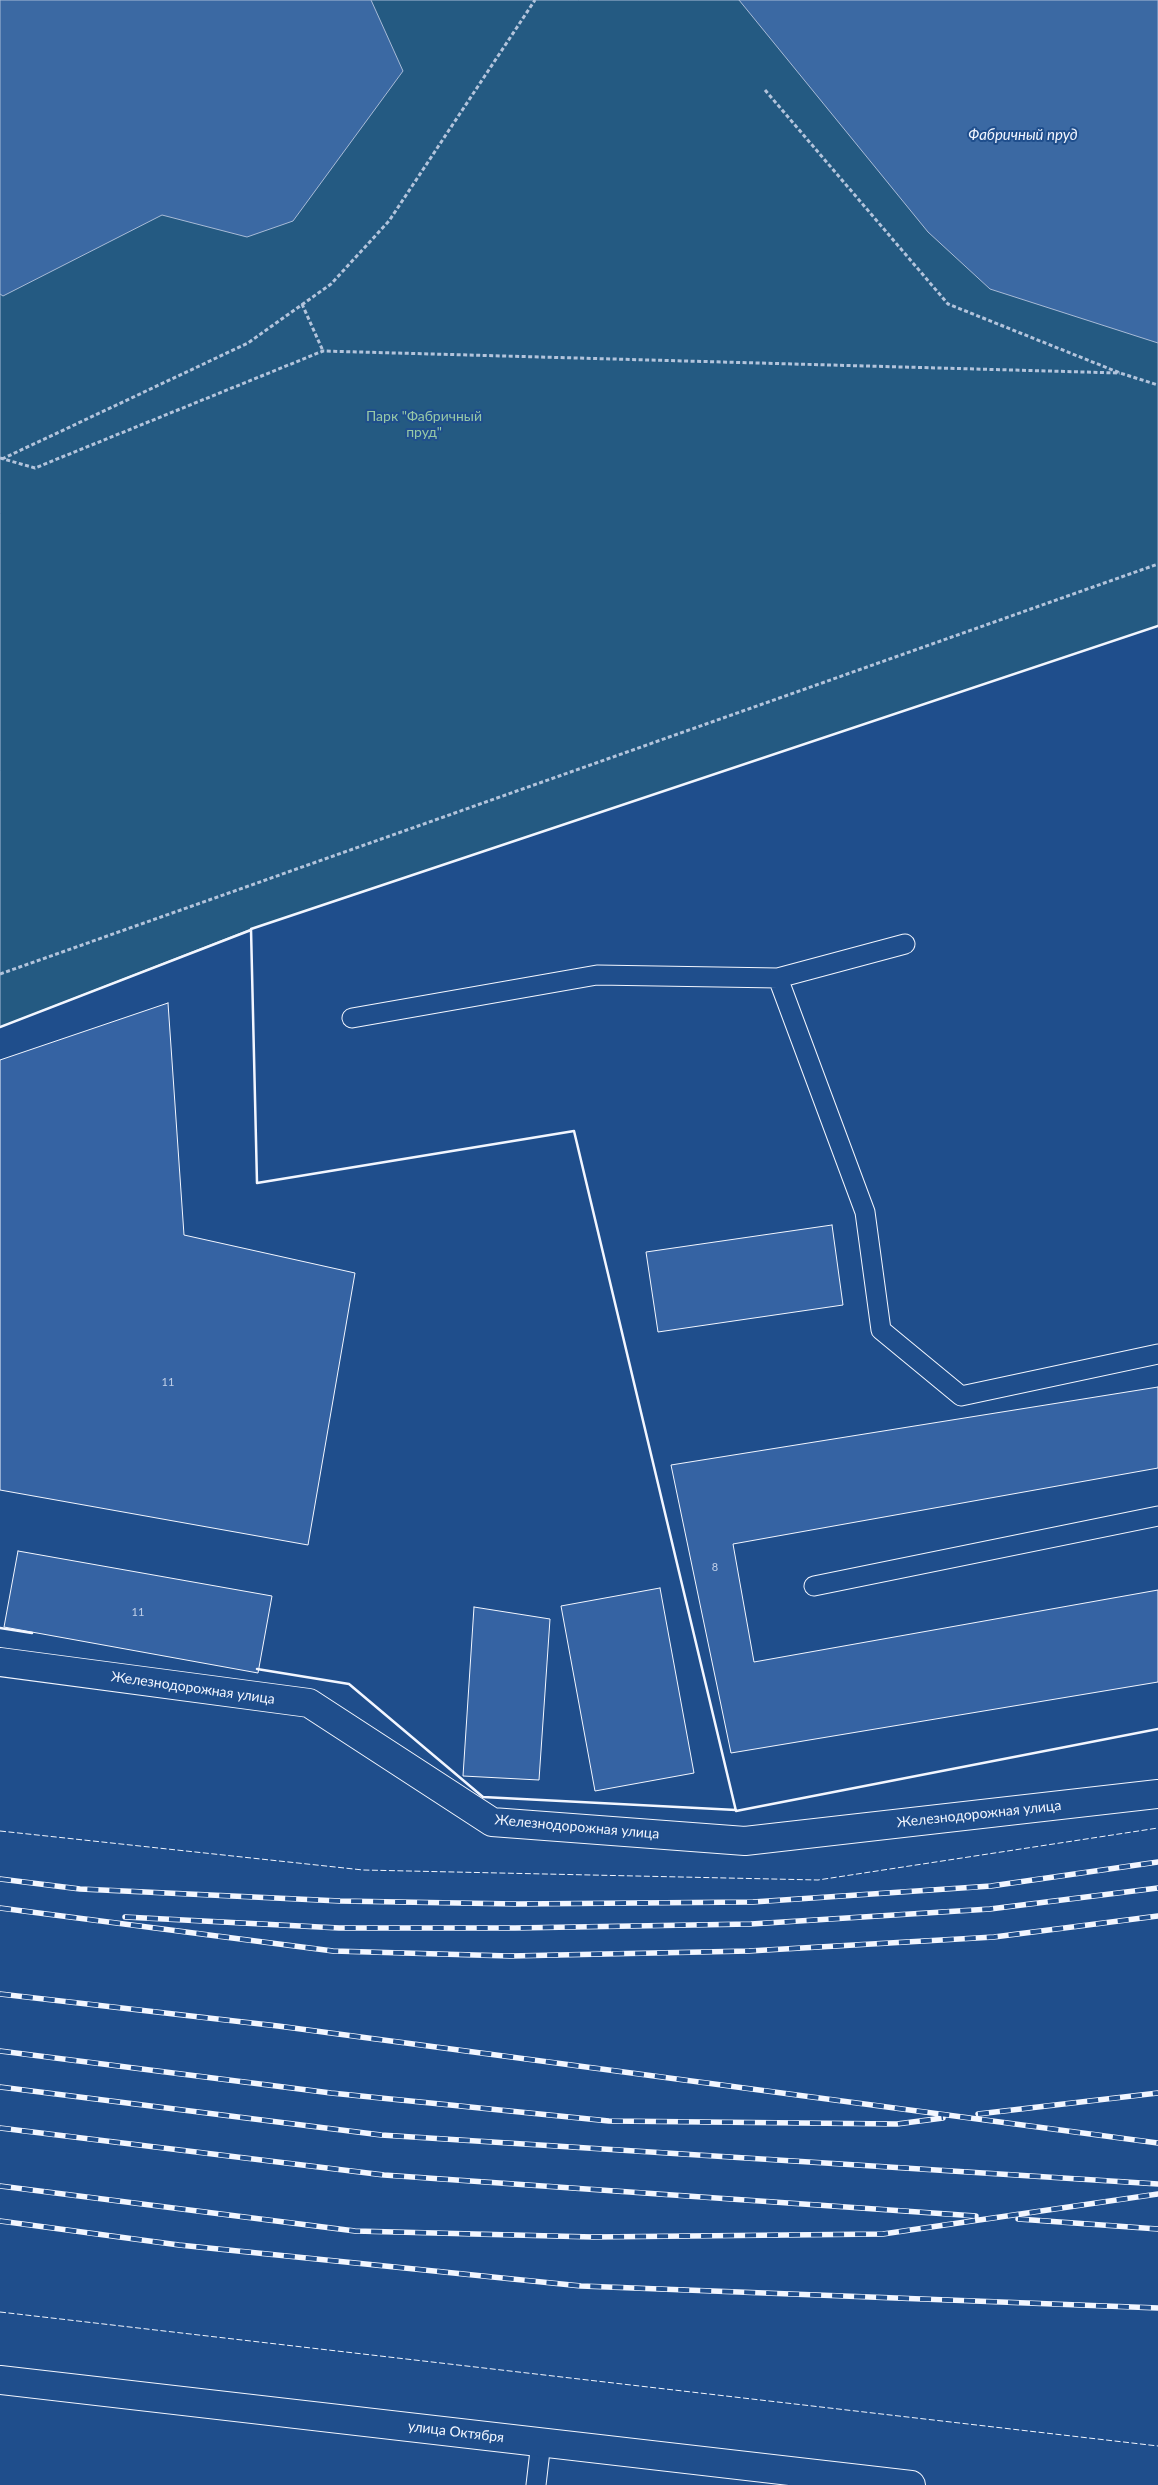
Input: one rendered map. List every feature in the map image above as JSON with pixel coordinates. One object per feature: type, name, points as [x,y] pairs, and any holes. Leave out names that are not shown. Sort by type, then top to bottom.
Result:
[{"type":"street","name":"Железнодорожная улица","points":[[0,1662],[308,1703],[492,1822],[746,1840],[1158,1794]]},
{"type":"street","name":"улица Октября","points":[[0,2380],[911,2485]]},
{"type":"lane","points":[[352,1018],[597,975],[778,978],[905,944]]},
{"type":"lane","points":[[778,978],[865,1212],[881,1330],[962,1396],[1158,1354]]},
{"type":"lane","points":[[814,1586],[1158,1516]]},
{"type":"lane","points":[[536,2485],[541,2442]]},
{"type":"path","points":[[1,459],[248,343],[331,284],[389,222],[535,0]]},
{"type":"path","points":[[765,90],[948,304],[1120,373],[1158,385]]},
{"type":"path","points":[[302,304],[324,351]]},
{"type":"path","points":[[1,459],[35,468],[324,351],[1120,373]]},
{"type":"path","points":[[0,974],[1158,564]]},
{"type":"green space","name":"Парк \"Фабричный пруд\"","points":[[0,0],[1158,0],[1158,626],[251,929],[0,1027]]},
{"type":"water","points":[[0,0],[371,0],[403,71],[293,221],[247,237],[162,215],[3,296],[0,294]]},
{"type":"water","name":"Фабричный пруд","points":[[739,0],[1158,0],[1158,343],[990,289],[928,232]]},
{"type":"building","points":[[168,1003],[184,1235],[355,1273],[308,1545],[0,1490],[0,1060]]},
{"type":"building","points":[[832,1225],[843,1305],[658,1332],[646,1252]]},
{"type":"building","points":[[1158,1387],[1158,1468],[733,1544],[754,1662],[1158,1590],[1158,1682],[731,1753],[671,1465]]},
{"type":"building","points":[[18,1551],[272,1596],[258,1673],[4,1627]]},
{"type":"building","points":[[660,1588],[694,1773],[595,1791],[561,1606]]},
{"type":"building","points":[[474,1607],[550,1619],[539,1780],[463,1776]]},
{"type":"railway","points":[[0,1879],[80,1889],[340,1901],[517,1904],[753,1902],[991,1886],[1158,1862]]},
{"type":"railway","points":[[125,1917],[339,1928],[515,1928],[751,1924],[990,1909],[1158,1888]]},
{"type":"railway","points":[[0,1908],[333,1951],[510,1956],[749,1951],[994,1937],[1158,1916]]},
{"type":"railway","points":[[0,1994],[278,2026],[1158,2143]]},
{"type":"railway","points":[[0,2051],[331,2093],[609,2121],[897,2124],[943,2118]]},
{"type":"railway","points":[[0,2087],[381,2135],[1158,2184]]},
{"type":"railway","points":[[978,2114],[1158,2093]]},
{"type":"railway","points":[[0,2128],[384,2175],[976,2216]]},
{"type":"railway","points":[[0,2186],[355,2231],[593,2237],[883,2234],[1158,2194]]},
{"type":"railway","points":[[1018,2219],[1158,2229]]},
{"type":"railway","points":[[0,2221],[179,2245],[581,2286],[1158,2308]]},
{"type":"fence","points":[[0,1831],[363,1870],[818,1880],[1158,1828]]},
{"type":"fence","points":[[0,2312],[1158,2446]]},
{"type":"wall","points":[[1158,626],[251,929],[257,1183],[574,1131],[736,1811],[1158,1729]]},
{"type":"wall","points":[[0,1027],[251,930]]},
{"type":"wall","points":[[0,1628],[32,1633]]},
{"type":"wall","points":[[257,1669],[349,1684],[483,1797],[736,1810]]}]
